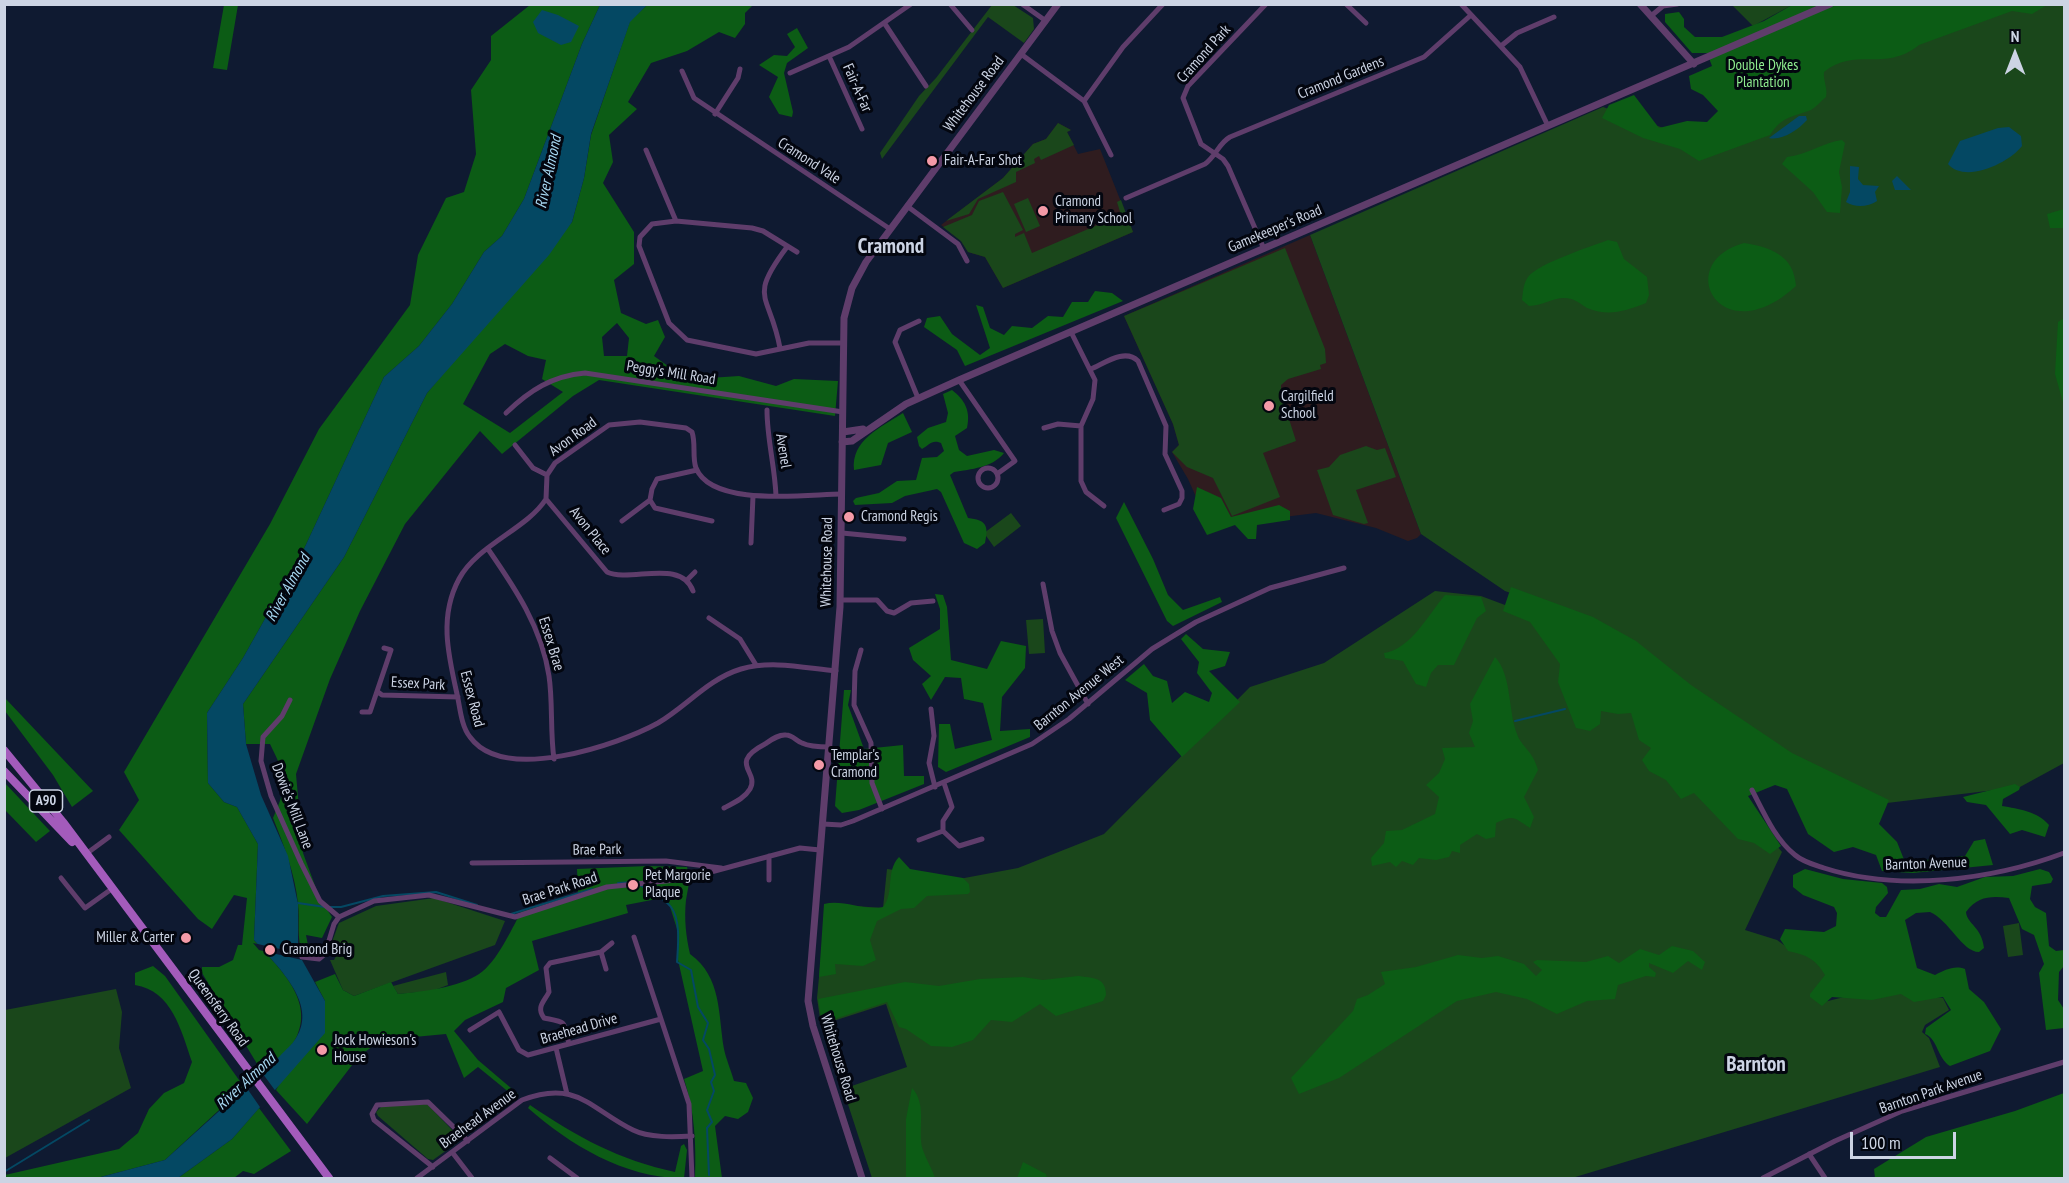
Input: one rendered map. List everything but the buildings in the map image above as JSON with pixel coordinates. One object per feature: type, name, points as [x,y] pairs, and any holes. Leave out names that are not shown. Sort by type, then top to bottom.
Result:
[{"type":"main road","name":"A90","points":[[4,750],[86,854]]},
{"type":"main road","name":"A90","points":[[4,771],[86,854]]},
{"type":"main road","name":"Queensferry Road","points":[[86,854],[329,1179]]},
{"type":"street","name":"Fair-A-Far","points":[[790,73],[829,56],[885,24],[911,4]]},
{"type":"street","points":[[950,4],[972,30]]},
{"type":"street","points":[[1022,4],[1046,21]]},
{"type":"street","name":"Whitehouse Road","points":[[862,1179],[813,1026],[808,1001],[841,600],[844,318],[852,288],[866,262],[1058,4]]},
{"type":"street","points":[[1084,101],[1123,47],[1163,4]]},
{"type":"street","name":"Cramond Park","points":[[1215,154],[1201,144],[1185,109],[1184,94],[1193,81],[1266,4]]},
{"type":"street","points":[[1346,4],[1366,24]]},
{"type":"street","points":[[1461,4],[1524,74],[1548,126]]},
{"type":"street","points":[[1640,4],[1694,64]]},
{"type":"street","points":[[1651,16],[1663,6],[1677,4]]},
{"type":"street","name":"Gamekeeper's Road","points":[[842,442],[852,441],[871,426],[918,398],[1830,4]]},
{"type":"street","name":"Cramond Gardens","points":[[1126,198],[1205,164],[1221,144],[1230,137],[1424,57],[1471,15]]},
{"type":"street","points":[[1501,46],[1517,33],[1554,17]]},
{"type":"street","points":[[885,24],[927,86]]},
{"type":"street","points":[[1021,54],[1084,101],[1111,155]]},
{"type":"street","name":"Fair-A-Far","points":[[829,56],[862,129]]},
{"type":"street","points":[[715,114],[738,78],[740,69]]},
{"type":"street","name":"Cramond Vale","points":[[682,71],[694,98],[715,114],[890,229]]},
{"type":"street","points":[[646,150],[647,158],[676,221]]},
{"type":"street","points":[[1215,154],[1228,166],[1264,249]]},
{"type":"street","points":[[907,206],[962,248],[967,261]]},
{"type":"street","points":[[797,252],[763,231],[752,228],[676,221],[652,224],[640,237],[639,246],[644,264],[674,331],[687,340],[756,354],[809,343],[842,343]]},
{"type":"street","points":[[780,348],[763,290],[766,276],[787,247]]},
{"type":"street","points":[[918,398],[895,342],[900,330],[919,321]]},
{"type":"street","points":[[1071,332],[1091,369],[1095,389],[1081,426],[1081,481],[1086,492],[1104,506]]},
{"type":"street","points":[[1091,369],[1125,355],[1132,356],[1138,361],[1166,426],[1165,454],[1182,491],[1179,504],[1164,510]]},
{"type":"street","name":"Peggy's Mill Road","points":[[506,413],[526,395],[551,379],[585,373],[843,412]]},
{"type":"street","points":[[959,380],[1015,461],[997,474]]},
{"type":"street","name":"Avenel","points":[[767,410],[767,440],[773,464],[776,496]]},
{"type":"street","name":"Avon Road","points":[[546,499],[547,475],[555,463],[609,425],[628,422],[686,428],[692,432],[697,470]]},
{"type":"street","points":[[1044,428],[1058,424],[1081,426]]},
{"type":"street","name":"Gamekeeper's Road","points":[[843,432],[859,431],[871,426]]},
{"type":"street","name":"Avon Road","points":[[515,445],[533,468],[547,475]]},
{"type":"street","points":[[709,519],[656,508],[650,500],[651,489],[657,479],[697,470],[719,488],[753,496],[842,494]]},
{"type":"street","points":[[751,543],[753,496]]},
{"type":"street","name":"Essex Road","points":[[546,499],[488,549],[461,576],[450,598],[447,636],[458,697],[469,736],[482,748],[496,755],[554,759],[605,746],[635,735],[660,722],[707,685],[723,676],[756,665],[836,671]]},
{"type":"street","name":"Avon Place","points":[[546,499],[607,572],[614,575],[653,573],[687,580]]},
{"type":"street","points":[[624,520],[650,500]]},
{"type":"street","points":[[842,533],[891,533],[904,539]]},
{"type":"street","name":"Essex Brae","points":[[488,549],[529,615],[546,660],[552,701],[554,759]]},
{"type":"street","name":"Barnton Avenue West","points":[[823,824],[846,824],[1032,744],[1088,704],[1152,649],[1196,622],[1269,588],[1344,568]]},
{"type":"street","points":[[693,591],[687,580],[695,572]]},
{"type":"street","points":[[1043,584],[1052,631],[1060,653],[1088,704]]},
{"type":"street","points":[[841,600],[877,600],[887,611],[894,614],[911,599],[933,601]]},
{"type":"street","points":[[709,618],[740,639],[756,665]]},
{"type":"street","name":"Essex Park","points":[[362,712],[370,712],[391,649]]},
{"type":"street","points":[[861,650],[855,671],[854,705],[871,743],[872,783],[882,809]]},
{"type":"street","name":"Essex Park","points":[[378,692],[381,695],[458,697]]},
{"type":"street","name":"Dowie's Mill Lane","points":[[290,700],[282,716],[263,737],[261,761],[271,796],[320,901],[339,917]]},
{"type":"street","points":[[930,712],[933,743],[929,763],[935,786]]},
{"type":"street","points":[[724,808],[739,801],[750,790],[752,783],[746,768],[746,759],[751,751],[782,734],[790,735],[812,746],[830,747]]},
{"type":"street","points":[[944,783],[952,807],[943,821],[944,831],[959,846],[982,839]]},
{"type":"street","name":"Barnton Avenue","points":[[1752,790],[1771,826],[1796,856],[1848,874],[1908,880],[1964,877],[2023,866],[2064,853]]},
{"type":"street","points":[[918,840],[944,831]]},
{"type":"street","points":[[86,854],[109,837]]},
{"type":"street","name":"Brae Park Road","points":[[339,917],[374,901],[429,895],[515,917],[607,887],[685,879],[803,847],[820,850]]},
{"type":"street","points":[[769,856],[769,880]]},
{"type":"street","name":"Brae Park","points":[[472,862],[666,861],[722,869]]},
{"type":"street","points":[[61,878],[85,908],[113,888]]},
{"type":"street","points":[[302,957],[319,959],[325,954],[334,924],[339,917]]},
{"type":"street","points":[[634,937],[689,1104],[692,1179]]},
{"type":"street","points":[[569,1044],[564,1024],[560,1020],[544,1018],[540,1013],[542,1002],[549,992],[546,968],[550,963],[601,952],[612,944]]},
{"type":"street","points":[[601,952],[606,969]]},
{"type":"street","name":"Braehead Drive","points":[[470,1030],[499,1012],[522,1053],[532,1055],[661,1019]]},
{"type":"street","points":[[556,1048],[567,1094]]},
{"type":"street","name":"Barnton Park Avenue","points":[[1763,1179],[1809,1154],[1902,1111],[2064,1062]]},
{"type":"street","name":"Braehead Avenue","points":[[417,1179],[522,1100],[543,1095],[567,1094],[584,1098],[633,1131],[647,1136],[692,1136]]},
{"type":"street","points":[[433,1167],[374,1120],[372,1114],[377,1105],[428,1102],[468,1141]]},
{"type":"street","points":[[452,1152],[472,1179]]},
{"type":"street","points":[[1809,1154],[1825,1179]]},
{"type":"street","points":[[552,1162],[577,1179]]},
{"type":"shaded area","name":"Cramond Primary School","points":[[1058,123],[1071,130],[1067,132],[1078,154],[1100,149],[1133,232],[1003,288],[985,257],[968,252],[961,241],[941,225],[1003,178],[1033,144],[1046,139]]},
{"type":"shaded area","name":"Cargilfield School","points":[[1310,235],[1421,534],[1417,538],[1408,541],[1376,528],[1316,513],[1236,523],[1211,530],[1188,479],[1172,452],[1179,445],[1173,424],[1124,316]]},
{"type":"green space","points":[[224,5],[238,5],[227,70],[213,68]]},
{"type":"green space","points":[[530,5],[600,5],[582,44],[524,199],[502,236],[484,252],[452,304],[419,346],[384,377],[303,551],[243,658],[207,713],[208,783],[224,802],[237,807],[258,844],[254,940],[282,972],[297,996],[301,1009],[301,1022],[294,1041],[262,1072],[202,973],[202,967],[219,967],[233,960],[238,945],[242,945],[247,898],[234,895],[212,929],[198,919],[119,830],[139,800],[124,772],[270,524],[319,429],[410,305],[418,255],[446,198],[464,192],[476,154],[471,90],[491,60],[491,36]]},
{"type":"green space","points":[[647,5],[753,5],[745,13],[745,24],[735,38],[719,32],[687,51],[651,63],[628,102],[637,109],[609,135],[613,162],[603,183],[634,232],[634,264],[614,280],[621,313],[646,324],[658,320],[665,337],[654,356],[668,366],[709,378],[739,376],[776,386],[794,379],[838,381],[835,416],[599,380],[573,396],[502,454],[480,431],[405,524],[360,611],[330,679],[296,774],[303,853],[320,899],[332,917],[322,938],[306,935],[310,956],[303,954],[292,871],[273,818],[284,788],[283,773],[270,744],[246,744],[243,704],[344,557],[427,393],[572,222],[584,178],[591,135],[630,21]],"holes":[[[617,323],[629,338],[627,356],[604,356],[602,337]],[[505,344],[528,356],[546,360],[542,379],[563,392],[510,433],[463,404],[490,354]]]},
{"type":"green space","points":[[992,5],[1013,5],[1033,18],[1034,29],[1024,43],[988,17],[882,159],[880,153],[919,96],[936,78]]},
{"type":"green space","points":[[1732,5],[1792,5],[1753,26]]},
{"type":"green space","name":"Double Dykes Plantation","points":[[1792,5],[2047,5],[2032,14],[2012,11],[1919,45],[1894,57],[1859,59],[1836,65],[1824,72],[1826,97],[1813,109],[1788,118],[1779,124],[1770,135],[1699,161],[1680,149],[1643,138],[1602,118],[1609,105],[1634,95],[1659,128],[1687,121],[1707,122],[1718,111],[1703,95],[1691,89],[1689,76],[1712,66],[1707,53],[1692,53],[1665,22],[1665,14],[1679,12],[1684,19],[1684,27],[1695,37],[1722,37],[1764,21]]},
{"type":"green space","points":[[1960,5],[2064,5],[2064,763],[2020,787],[1887,803],[1787,756],[1593,622],[1505,591],[1421,534],[1310,235],[1603,107],[1698,140],[1810,63]]},
{"type":"green space","points":[[797,28],[808,48],[787,63],[784,73],[793,112],[792,117],[779,114],[769,97],[778,77],[759,65],[774,55],[787,56],[795,47],[787,34]]},
{"type":"green space","points":[[1058,123],[1071,130],[1067,132],[1074,145],[1041,160],[1039,156],[1034,159],[1035,163],[1016,172],[1016,182],[978,199],[969,214],[946,221],[1003,178],[1033,144],[1046,139]]},
{"type":"green space","points":[[1842,140],[1845,143],[1839,172],[1842,187],[1840,213],[1827,212],[1813,192],[1782,164],[1787,157]]},
{"type":"green space","points":[[1003,192],[1023,230],[1015,234],[1015,237],[1024,233],[1032,253],[1121,215],[1117,202],[1121,200],[1133,232],[1003,288],[985,257],[968,252],[961,241],[943,227],[972,215],[979,201]]},
{"type":"green space","points":[[1028,198],[1040,226],[1026,232],[1014,204]]},
{"type":"green space","points":[[2064,209],[2064,228],[2050,228],[2047,214]]},
{"type":"green space","points":[[1608,240],[1617,242],[1624,259],[1647,277],[1649,295],[1646,303],[1624,310],[1603,312],[1587,308],[1566,298],[1529,306],[1522,300],[1525,283],[1534,272],[1553,261]]},
{"type":"green space","points":[[1744,243],[1763,247],[1779,254],[1791,267],[1796,286],[1769,305],[1746,311],[1727,308],[1714,298],[1709,284],[1711,268],[1722,253]]},
{"type":"green space","points":[[1285,248],[1325,349],[1326,363],[1320,365],[1321,369],[1288,379],[1281,385],[1281,394],[1296,441],[1263,453],[1280,497],[1232,516],[1213,478],[1187,467],[1172,452],[1179,445],[1173,424],[1124,316]]},
{"type":"green space","points":[[1095,291],[1112,293],[1123,301],[965,366],[957,350],[924,327],[927,318],[940,316],[952,334],[980,355],[990,348],[976,305],[983,307],[990,328],[1004,335],[1012,326],[1032,328],[1048,316],[1063,317],[1072,302],[1088,302]]},
{"type":"green space","points":[[2064,318],[2064,406],[2055,374],[2058,322]]},
{"type":"green space","points":[[952,390],[964,402],[968,416],[967,428],[955,436],[959,450],[967,456],[994,450],[1004,453],[987,465],[954,472],[950,475],[968,518],[985,524],[987,532],[985,543],[977,549],[964,543],[941,492],[937,489],[905,496],[892,503],[855,505],[853,501],[856,498],[879,493],[897,481],[916,480],[922,458],[937,457],[944,451],[941,443],[935,442],[922,449],[917,437],[928,428],[946,422],[948,413],[943,394]]},
{"type":"green space","points":[[903,413],[912,432],[888,443],[881,465],[854,470],[854,460],[862,443]]},
{"type":"green space","points":[[1366,446],[1377,450],[1385,448],[1396,477],[1356,490],[1368,523],[1364,524],[1333,515],[1317,470],[1329,467],[1340,455]]},
{"type":"green space","points":[[1197,487],[1221,498],[1231,517],[1279,505],[1290,511],[1290,520],[1257,525],[1256,539],[1248,539],[1235,525],[1207,535],[1193,509]]},
{"type":"green space","points":[[1124,502],[1153,559],[1168,595],[1183,610],[1220,597],[1222,602],[1173,626],[1167,621],[1116,518]]},
{"type":"green space","points":[[1011,513],[1021,526],[994,547],[984,533]]},
{"type":"green space","points":[[1511,587],[1593,617],[1636,641],[1691,685],[1792,753],[1889,800],[1879,824],[1897,842],[1905,862],[1965,856],[1974,841],[1985,839],[1993,865],[1913,873],[1882,871],[1876,855],[1853,847],[1834,852],[1808,834],[1787,789],[1775,785],[1748,796],[1781,846],[1770,854],[1754,843],[1738,839],[1694,793],[1681,799],[1666,780],[1649,771],[1642,760],[1651,748],[1639,740],[1631,713],[1618,714],[1601,711],[1600,724],[1590,731],[1576,728],[1558,682],[1560,664],[1530,622],[1503,611]]},
{"type":"green space","points":[[1435,591],[1481,596],[1537,617],[1698,751],[1782,852],[1745,930],[1777,940],[1791,950],[1816,955],[1828,977],[1820,1003],[1872,990],[1943,998],[1949,1010],[1925,1025],[1922,1032],[1929,1038],[1940,1067],[1572,1178],[872,1178],[843,1089],[907,1067],[886,1004],[821,1025],[817,998],[826,904],[883,908],[887,869],[959,879],[1018,868],[1104,834],[1250,687],[1324,663]]},
{"type":"green space","points":[[935,594],[943,595],[947,607],[951,660],[987,669],[1001,641],[1026,646],[1025,668],[1002,697],[1000,731],[1030,729],[1030,737],[946,772],[938,767],[939,724],[950,724],[955,749],[992,740],[983,703],[964,699],[961,678],[945,677],[931,700],[922,684],[931,676],[913,660],[909,648],[940,629],[940,609]]},
{"type":"green space","points":[[1445,595],[1481,597],[1486,611],[1477,618],[1454,665],[1438,665],[1431,673],[1426,687],[1416,684],[1403,661],[1385,658],[1384,653],[1403,645],[1411,638]]},
{"type":"green space","points":[[1043,619],[1045,653],[1029,654],[1026,620]]},
{"type":"green space","points":[[1186,634],[1203,649],[1230,652],[1225,666],[1209,671],[1240,702],[1182,757],[1150,720],[1147,693],[1125,680],[1144,664],[1153,676],[1167,681],[1172,703],[1185,692],[1209,702],[1212,693],[1197,673],[1199,662],[1181,639]]},
{"type":"green space","points":[[1495,657],[1507,683],[1517,734],[1533,757],[1538,770],[1524,797],[1534,817],[1530,828],[1511,818],[1496,823],[1495,837],[1486,839],[1477,834],[1460,845],[1460,853],[1452,851],[1449,857],[1436,860],[1419,858],[1413,865],[1402,861],[1396,867],[1390,862],[1372,866],[1371,858],[1384,843],[1386,831],[1402,830],[1435,814],[1439,797],[1426,785],[1439,773],[1445,759],[1442,748],[1475,747],[1469,733],[1473,721],[1470,704]]},
{"type":"green space","points":[[844,690],[851,690],[848,705],[864,749],[903,745],[904,776],[924,776],[924,784],[859,810],[842,813],[835,806]]},
{"type":"green space","points":[[5,698],[93,791],[72,807],[53,775],[5,711]]},
{"type":"green space","points":[[4,782],[50,831],[36,842],[5,810]]},
{"type":"green space","points":[[2015,784],[2020,787],[2019,790],[2003,799],[2002,806],[2027,811],[2044,820],[2049,825],[2045,837],[2022,830],[2010,834],[1986,805],[1967,802],[1963,797]]},
{"type":"green space","points":[[899,857],[910,869],[963,878],[969,884],[970,892],[968,894],[927,896],[914,908],[901,909],[877,921],[870,940],[876,960],[863,966],[835,964],[836,974],[819,977],[824,904],[883,907],[889,895],[892,869]]},
{"type":"green space","points":[[687,867],[689,880],[685,921],[690,954],[700,963],[713,985],[717,997],[724,1049],[734,1081],[746,1083],[753,1098],[748,1112],[738,1119],[725,1116],[715,1126],[722,1178],[695,1178],[694,1128],[684,1079],[703,1071],[678,960],[677,929],[667,897],[626,905],[628,913],[532,941],[539,970],[506,988],[503,1002],[465,1020],[454,1031],[478,1060],[518,1094],[516,1098],[478,1067],[464,1078],[446,1034],[382,1040],[359,1056],[307,1124],[276,1090],[325,1001],[315,982],[335,974],[343,990],[354,996],[391,982],[398,994],[451,986],[471,979],[486,969],[503,945],[521,912],[578,895],[577,869]]},
{"type":"green space","points":[[1805,869],[1843,879],[1882,883],[1887,887],[1888,893],[1876,907],[1875,913],[1880,917],[1886,917],[1901,890],[1920,889],[1939,884],[1957,887],[1985,877],[2013,876],[2040,869],[2049,872],[2053,879],[2051,883],[2032,886],[2030,899],[2035,907],[2046,913],[2049,946],[2056,951],[2064,950],[2064,966],[2059,972],[2058,1000],[2064,1009],[2064,1028],[2046,1030],[2039,973],[2044,964],[2034,935],[2022,929],[2009,898],[2002,897],[1980,900],[1966,912],[1983,941],[1984,948],[1979,952],[1967,947],[1937,916],[1930,912],[1916,913],[1905,920],[1917,968],[1935,975],[1953,968],[1965,969],[1969,989],[1984,1002],[2001,1029],[1990,1051],[1950,1066],[1946,1063],[1933,1040],[1925,1034],[1926,1028],[1951,1010],[1943,997],[1914,1002],[1901,994],[1872,1000],[1832,997],[1822,1006],[1810,997],[1810,994],[1825,975],[1810,958],[1788,951],[1780,939],[1785,929],[1824,932],[1836,926],[1837,913],[1834,907],[1803,895],[1793,887],[1793,875]]},
{"type":"green space","points":[[434,898],[505,921],[495,945],[354,996],[343,990],[330,960],[334,960],[336,956],[329,950],[339,923],[376,906]]},
{"type":"green space","points":[[2019,923],[2023,955],[2008,957],[2003,926]]},
{"type":"green space","points":[[1672,946],[1693,951],[1705,962],[1702,970],[1688,961],[1673,973],[1649,963],[1649,967],[1656,973],[1655,977],[1646,976],[1618,985],[1615,999],[1587,1001],[1557,1014],[1527,999],[1496,992],[1457,1001],[1339,1078],[1299,1094],[1291,1078],[1353,1011],[1357,999],[1385,984],[1381,972],[1416,967],[1458,955],[1482,958],[1498,956],[1524,964],[1536,976],[1542,970],[1533,962],[1537,960],[1586,962],[1608,956],[1619,963],[1640,949],[1659,955]]},
{"type":"green space","points":[[153,966],[165,976],[244,1087],[165,1160],[97,1178],[5,1178],[5,1175],[119,1149],[138,1133],[149,1109],[164,1093],[184,1083],[192,1062],[179,1025],[158,995],[135,985],[135,973]]},
{"type":"green space","points":[[446,972],[448,985],[432,991],[398,994],[393,986]]},
{"type":"green space","points":[[1078,976],[1098,979],[1104,985],[1106,995],[1103,1001],[1056,1016],[1040,1004],[1012,1022],[991,1020],[973,1040],[952,1047],[931,1046],[906,1029],[899,1027],[887,1002],[822,1023],[818,999],[905,982],[939,986],[980,979],[1023,977],[1043,980]]},
{"type":"green space","points":[[116,989],[122,1012],[119,1048],[131,1088],[5,1158],[5,1010]]},
{"type":"green space","points":[[912,1088],[917,1094],[921,1109],[922,1147],[935,1178],[906,1178],[906,1119]]},
{"type":"green space","points":[[2064,1093],[2064,1178],[1875,1178],[1874,1169],[1926,1137],[2015,1111]]},
{"type":"green space","points":[[427,1104],[457,1135],[458,1142],[433,1160],[428,1159],[376,1112],[383,1105]]},
{"type":"green space","points":[[530,1105],[599,1146],[655,1167],[675,1172],[681,1146],[684,1144],[687,1150],[684,1178],[641,1173],[600,1157],[544,1122],[528,1108]]},
{"type":"green space","points":[[259,1108],[291,1151],[254,1174],[243,1171],[234,1178],[178,1178],[232,1139]]},
{"type":"green space","points":[[1023,1162],[1046,1174],[1047,1178],[1017,1178]]},
{"type":"water","name":"River Almond","points":[[600,5],[647,5],[630,22],[591,134],[584,178],[572,222],[549,255],[427,393],[344,557],[243,704],[246,744],[261,795],[288,856],[298,904],[298,944],[303,954],[302,960],[325,1001],[325,1033],[232,1139],[178,1178],[97,1178],[165,1160],[280,1056],[293,1043],[302,1025],[302,1011],[292,985],[254,940],[258,844],[237,807],[224,802],[208,783],[207,713],[243,658],[303,551],[384,377],[419,346],[452,304],[484,252],[502,236],[524,199],[582,44]]},
{"type":"water","points":[[542,10],[579,26],[571,42],[561,45],[538,33],[533,22]]},
{"type":"water","points":[[1799,116],[1806,116],[1807,120],[1794,131],[1779,138],[1769,138]]},
{"type":"water","points":[[2009,127],[2021,136],[2022,146],[2007,159],[1975,172],[1956,170],[1948,164],[1960,141],[1998,128]]},
{"type":"water","points":[[1850,166],[1859,167],[1858,179],[1863,185],[1879,186],[1875,192],[1877,201],[1861,206],[1846,202],[1850,192]]},
{"type":"water","points":[[1897,176],[1911,190],[1895,190],[1892,181]]},
{"type":"pier","name":"Cramond Brig","points":[[253,943],[303,954],[302,960],[259,950]]},
{"type":"pier","points":[[260,1070],[277,1093],[262,1110],[244,1084]]},
{"type":"waterway","points":[[1515,721],[1565,709]]},
{"type":"waterway","points":[[618,883],[635,882]]},
{"type":"waterway","points":[[640,885],[664,901],[674,912],[678,933],[677,962],[691,970],[698,1007],[708,1023],[703,1040],[709,1049],[715,1075],[711,1082],[714,1091],[707,1110],[712,1122],[707,1128],[709,1175]]},
{"type":"waterway","points":[[511,914],[592,889]]},
{"type":"waterway","points":[[330,907],[341,907],[383,896],[436,892],[477,905]]},
{"type":"waterway","points":[[298,903],[325,907]]},
{"type":"waterway","points":[[4,1172],[89,1120]]},
{"type":"place","name":"Fair-A-Far Shot","points":[[932,161]]},
{"type":"place","name":"Cramond Primary School","points":[[1043,211]]},
{"type":"place","name":"Cargilfield School","points":[[1269,406]]},
{"type":"place","name":"Cramond Regis","points":[[849,517]]},
{"type":"place","name":"Templar's Cramond","points":[[819,765]]},
{"type":"place","name":"Pet Margorie Plaque","points":[[633,885]]},
{"type":"place","name":"Miller & Carter","points":[[186,938]]},
{"type":"place","name":"Cramond Brig","points":[[270,950]]},
{"type":"place","name":"Jock Howieson's House","points":[[322,1050]]},
{"type":"district","name":"Cramond","points":[[891,247]]},
{"type":"district","name":"Barnton","points":[[1756,1065]]}]
